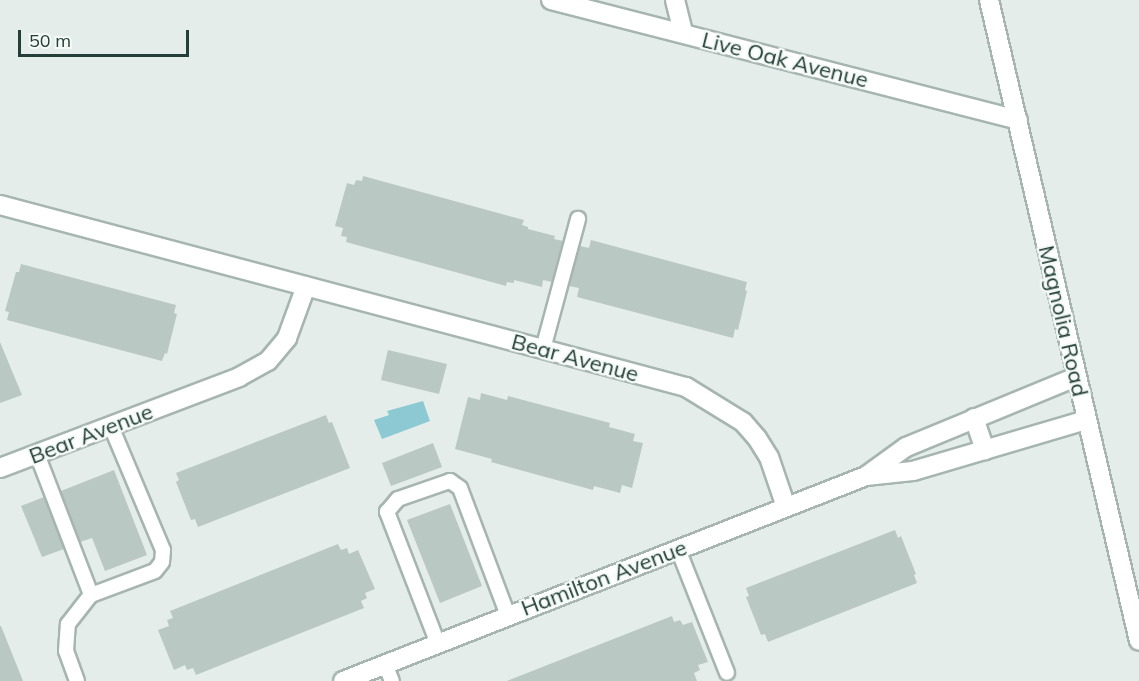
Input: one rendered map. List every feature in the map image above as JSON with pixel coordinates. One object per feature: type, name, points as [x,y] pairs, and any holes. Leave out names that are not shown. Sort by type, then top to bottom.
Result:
[{"type":"street","name":"Live Oak Avenue","points":[[552,0],[1018,120]]},
{"type":"street","points":[[675,0],[683,33]]},
{"type":"street","name":"Magnolia Road","points":[[989,0],[1139,641]]},
{"type":"street","name":"Bear Avenue","points":[[0,205],[686,387],[718,404],[743,422],[757,438],[769,457],[786,507]]},
{"type":"street","name":"Bear Avenue","points":[[0,468],[239,377],[268,361],[287,338],[306,286]]},
{"type":"street","name":"Hamilton Avenue","points":[[344,681],[389,673],[438,644],[866,476],[906,447],[1076,377]]},
{"type":"street","points":[[974,418],[985,450]]},
{"type":"street","name":"Hamilton Avenue","points":[[866,476],[913,471],[1086,420]]},
{"type":"lane","points":[[543,350],[578,219]]},
{"type":"lane","points":[[77,681],[66,651],[68,624],[91,595],[155,571],[162,562],[163,550],[111,426]]},
{"type":"lane","points":[[37,454],[91,595]]},
{"type":"lane","points":[[438,644],[387,512],[398,499],[450,481],[460,488],[508,616]]},
{"type":"lane","points":[[678,549],[727,673]]},
{"type":"water","points":[[423,401],[430,421],[382,439],[374,420],[389,415],[387,411]]},
{"type":"building","points":[[363,176],[524,220],[522,225],[528,229],[555,236],[554,239],[563,241],[552,282],[543,280],[542,287],[514,280],[514,283],[507,282],[506,286],[346,242],[347,237],[341,236],[343,228],[335,226],[347,183],[354,185],[356,180],[362,181]]},
{"type":"building","points":[[591,240],[747,282],[738,330],[735,329],[733,338],[577,297],[579,288],[569,286],[580,246],[589,248]]},
{"type":"building","points":[[21,264],[176,305],[174,313],[177,314],[167,354],[165,353],[162,361],[7,320],[9,312],[5,311],[16,272],[19,272]]},
{"type":"building","points":[[0,342],[22,395],[0,403]]},
{"type":"building","points":[[388,350],[447,364],[439,394],[381,380]]},
{"type":"building","points":[[481,393],[507,400],[508,396],[610,423],[609,427],[635,434],[633,441],[643,443],[632,488],[622,485],[620,493],[594,486],[593,490],[491,462],[492,459],[455,449],[468,397],[480,400]]},
{"type":"building","points":[[326,415],[329,423],[332,422],[350,468],[198,527],[195,519],[191,520],[176,482],[179,480],[176,473]]},
{"type":"building","points":[[433,443],[442,467],[391,486],[382,463]]},
{"type":"building","points":[[114,470],[147,555],[105,571],[92,538],[80,542],[61,491]]},
{"type":"building","points":[[44,497],[64,549],[42,557],[21,506]]},
{"type":"building","points":[[450,504],[482,586],[440,603],[407,520]]},
{"type":"building","points":[[895,530],[898,538],[901,536],[916,574],[914,575],[917,583],[768,642],[765,634],[761,635],[746,597],[749,596],[746,588]]},
{"type":"building","points":[[338,544],[341,550],[347,548],[349,554],[358,550],[375,589],[365,593],[367,598],[361,601],[364,608],[196,675],[193,668],[187,670],[185,665],[174,670],[158,630],[169,626],[167,620],[173,618],[170,611]]},
{"type":"building","points":[[672,616],[674,622],[680,620],[683,625],[692,622],[708,662],[698,665],[700,670],[694,673],[697,681],[507,681]]},
{"type":"building","points":[[1,626],[23,681],[0,681]]}]
